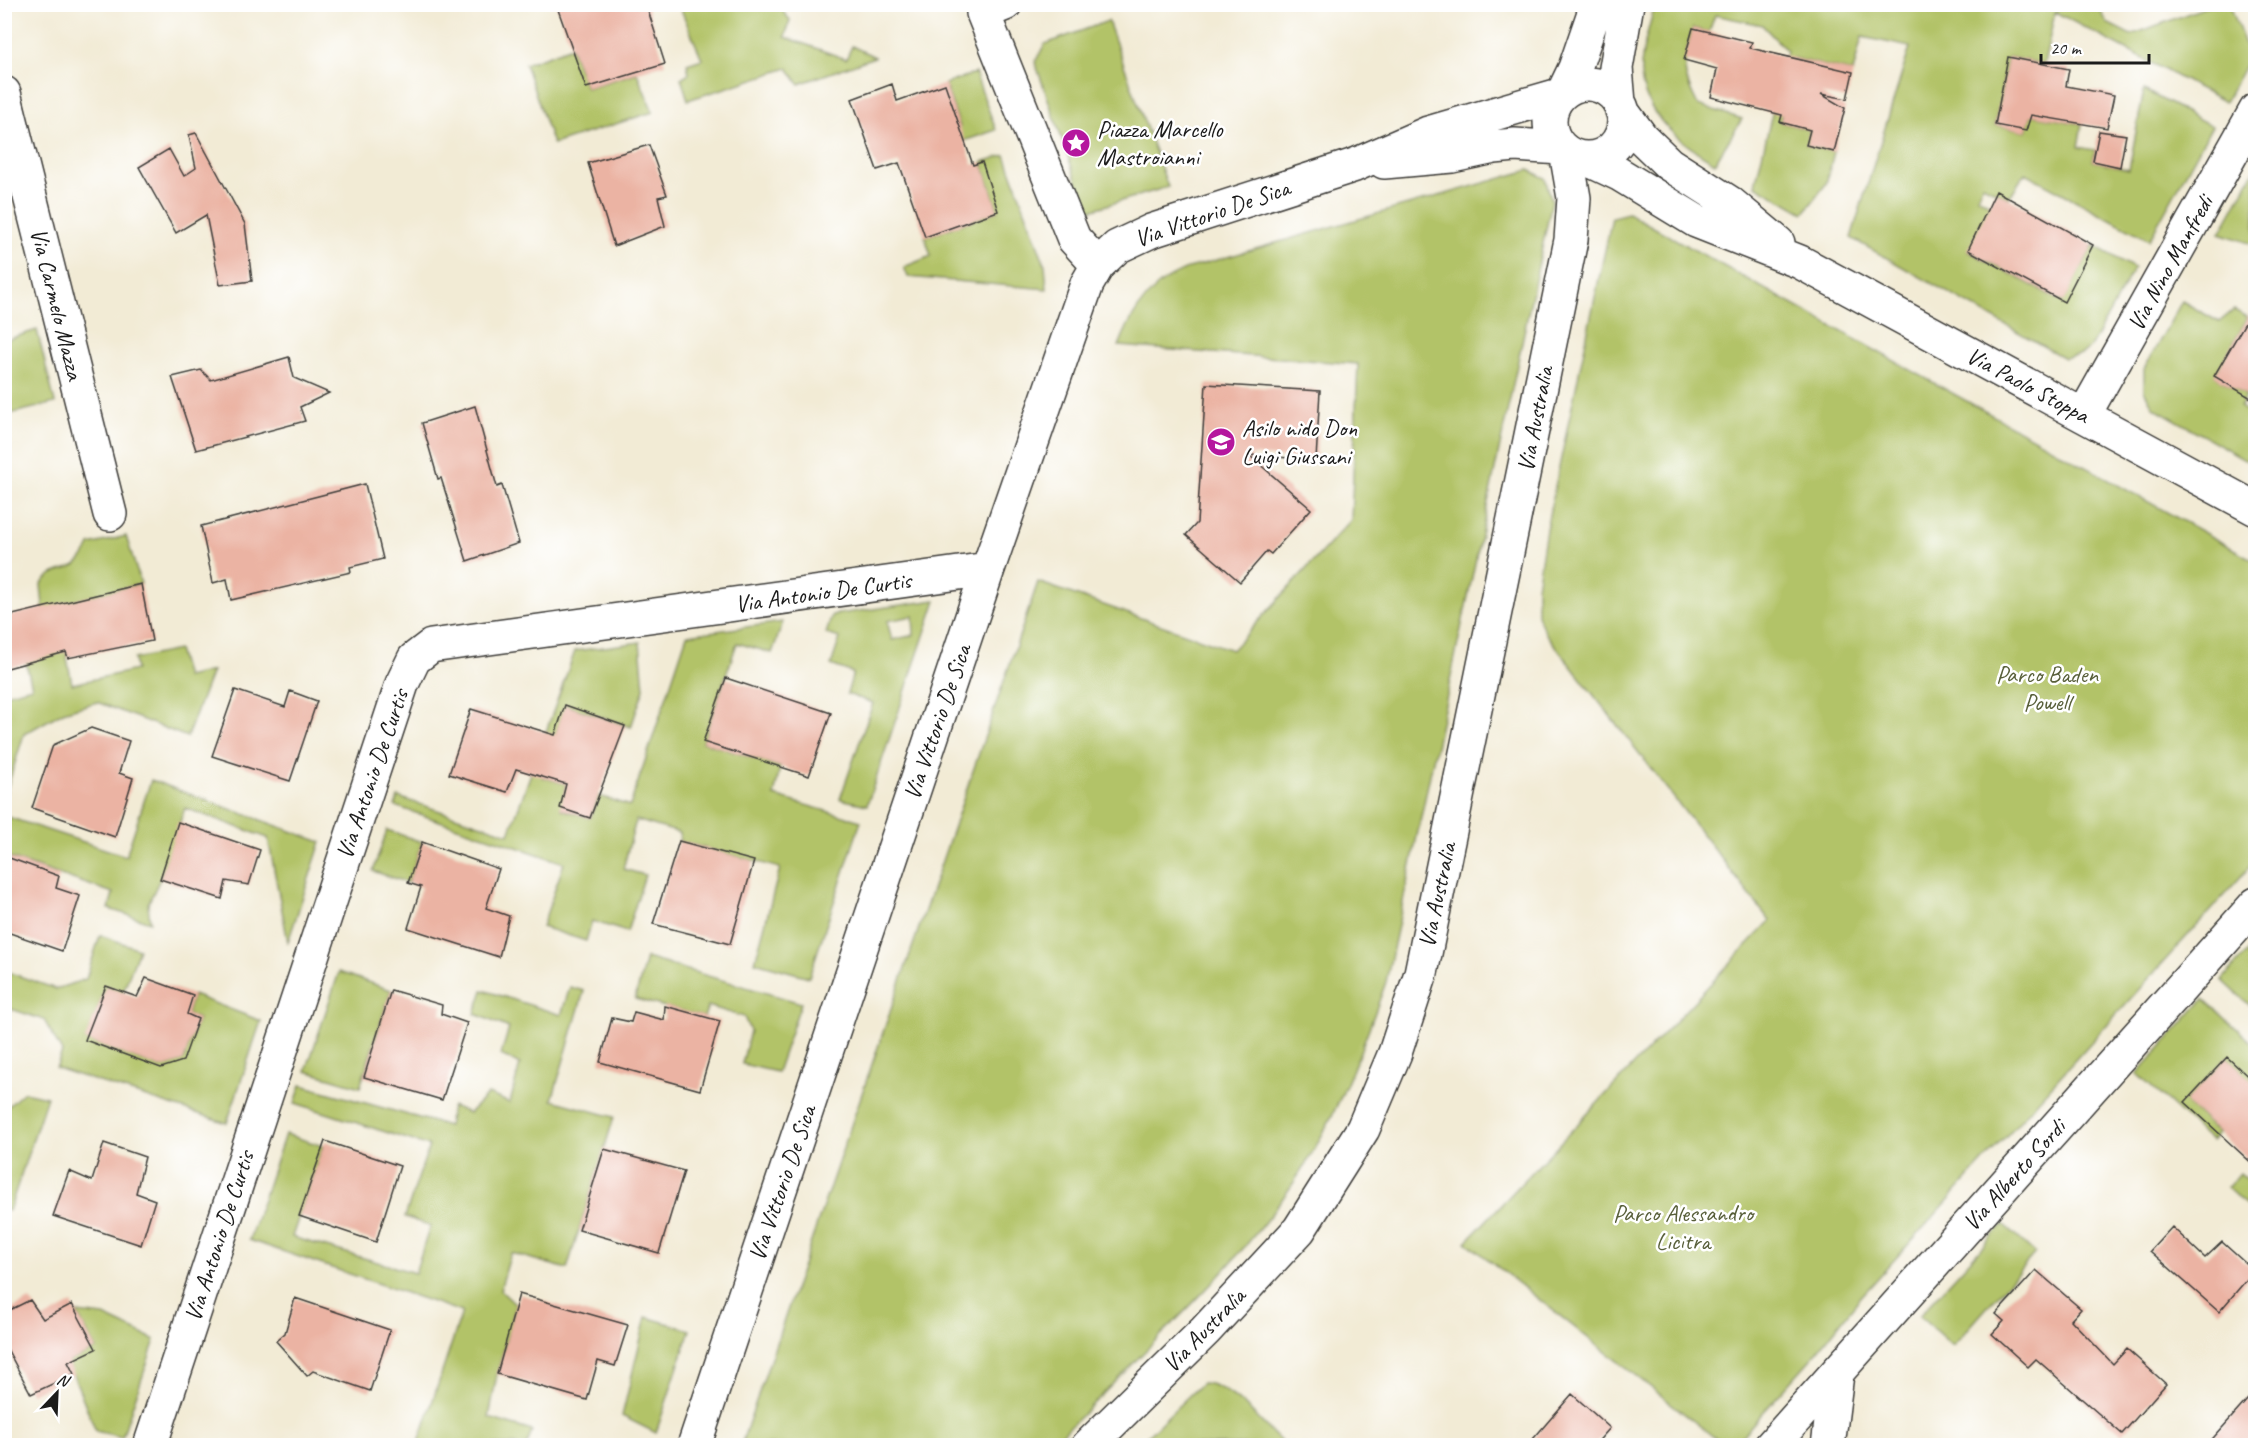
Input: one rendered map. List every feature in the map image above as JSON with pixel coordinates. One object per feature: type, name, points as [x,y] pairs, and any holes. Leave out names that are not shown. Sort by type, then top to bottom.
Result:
[{"type":"street","points":[[1005,4],[983,13],[1074,239],[1098,265]]},
{"type":"street","points":[[1597,4],[1575,68],[1552,107],[1549,122],[1552,136],[1696,221],[1800,262]]},
{"type":"street","points":[[1355,165],[1452,156],[1515,144],[1585,155],[1620,140],[1624,125],[1616,68],[1627,4]]},
{"type":"street","points":[[1355,165],[1428,133],[1582,85],[1600,86],[1611,93],[1642,138],[1669,164],[1730,203],[1800,262]]},
{"type":"street","name":"Via Carmelo Mazza","points":[[4,93],[110,514]]},
{"type":"street","name":"Via Nino Manfredi","points":[[2084,415],[2256,110]]},
{"type":"street","name":"Via Australia","points":[[1088,1446],[1205,1331],[1299,1230],[1363,1129],[1395,1053],[1421,973],[1571,240],[1574,198],[1585,155]]},
{"type":"street","name":"Via Vittorio De Sica","points":[[693,1446],[988,569],[1087,284],[1098,265],[1117,247],[1151,231],[1355,165]]},
{"type":"street","name":"Via Paolo Stoppa","points":[[1800,262],[2256,509]]},
{"type":"street","name":"Via Antonio De Curtis","points":[[150,1446],[402,684],[414,659],[431,645],[988,569]]},
{"type":"street","name":"Via Alberto Sordi","points":[[1771,1446],[2256,904]]},
{"type":"street","points":[[1828,1446],[1837,1374]]},
{"type":"green space","points":[[1655,4],[2097,5],[2107,23],[2131,35],[2211,5],[2230,5],[2250,57],[2225,102],[2055,12],[2044,64],[2008,57],[1995,125],[2026,131],[2031,115],[2082,124],[2078,147],[2095,150],[2093,161],[2129,169],[2144,90],[2212,126],[2149,240],[2025,173],[2009,198],[1983,185],[1977,197],[2001,210],[1968,251],[2063,302],[2093,245],[2134,268],[2091,346],[2082,354],[2064,358],[1851,238],[1910,47],[1862,37],[1853,72],[1793,58],[1780,122],[1810,130],[1806,145],[1834,152],[1826,184],[1804,213],[1755,185],[1787,51],[1762,25],[1715,15],[1709,32],[1693,28],[1685,67],[1688,84],[1698,105],[1742,119],[1715,163],[1670,130],[1660,120],[1646,96],[1641,64]]},
{"type":"green space","points":[[679,5],[778,5],[790,20],[785,37],[846,59],[852,46],[875,57],[799,84],[788,68],[688,100],[681,78],[689,73],[687,64],[702,59]]},
{"type":"green space","points":[[1108,21],[1168,187],[1087,211],[1035,62],[1045,44]]},
{"type":"green space","points":[[571,47],[586,88],[637,73],[653,112],[553,144],[525,64]]},
{"type":"green space","points":[[975,73],[996,130],[949,146],[946,131],[960,126],[945,84]]},
{"type":"green space","points":[[1005,155],[1045,265],[1047,289],[908,277],[904,267],[931,256],[925,237],[998,211],[982,162]]},
{"type":"green space","points":[[1529,170],[1545,178],[1552,201],[1386,982],[1346,1086],[1307,1161],[1277,1206],[1227,1267],[1051,1445],[741,1445],[1038,582],[1232,650],[1351,520],[1358,364],[1119,346],[1137,310],[1156,287],[1189,268]]},
{"type":"green space","points":[[2255,170],[2255,245],[2220,233]]},
{"type":"green space","points":[[1628,213],[2255,561],[2255,861],[1859,1299],[1818,1351],[1734,1445],[1724,1445],[1466,1242],[1770,921],[1546,634],[1537,615],[1537,587],[1546,529],[1612,217]]},
{"type":"green space","points":[[2182,301],[2219,322],[2234,310],[2248,317],[2215,376],[2246,395],[2240,407],[2255,416],[2255,465],[2153,407],[2144,390],[2144,369]]},
{"type":"green space","points":[[37,330],[55,403],[5,415],[5,340]]},
{"type":"green space","points":[[126,536],[141,584],[57,605],[72,684],[136,670],[134,659],[178,650],[186,677],[212,671],[187,737],[97,702],[63,712],[24,734],[5,795],[5,694],[32,687],[26,663],[44,617],[41,585],[53,574],[78,563],[90,545]]},
{"type":"green space","points":[[936,600],[867,805],[840,799],[873,703],[847,694],[853,673],[831,665],[840,638],[826,634],[832,615]],"holes":[[[913,616],[914,635],[892,640],[887,621]]]},
{"type":"green space","points":[[783,622],[772,653],[737,643],[703,742],[780,767],[774,796],[861,821],[809,977],[755,962],[780,868],[679,841],[680,833],[636,820],[623,869],[645,875],[627,932],[592,921],[586,941],[542,927],[564,863],[395,806],[398,797],[509,834],[575,651],[640,642],[644,689],[631,727],[565,705],[542,777],[566,784],[561,809],[590,818],[599,796],[630,806],[687,635]]},
{"type":"green space","points":[[151,780],[321,842],[288,942],[268,838],[185,808],[160,879],[148,904],[150,922],[109,909],[113,893],[5,856],[5,816],[126,856]]},
{"type":"green space","points":[[387,830],[422,842],[408,883],[373,871]]},
{"type":"green space","points":[[100,935],[139,949],[123,992],[106,986],[86,1040],[161,1068],[183,1061],[198,1019],[187,1014],[193,995],[261,1021],[227,1123],[56,1068],[62,1052],[44,1020],[5,1007],[5,971],[56,989],[86,979]]},
{"type":"green space","points":[[2255,943],[2255,1010],[2222,980]]},
{"type":"green space","points":[[646,958],[801,1003],[777,1072],[742,1064],[750,1031],[744,1017],[708,1006],[704,1017],[635,999]]},
{"type":"green space","points":[[339,972],[391,990],[360,1087],[306,1071]]},
{"type":"green space","points":[[570,987],[584,991],[552,1100],[614,1117],[567,1269],[511,1253],[500,1290],[516,1305],[497,1374],[489,1418],[532,1431],[527,1445],[418,1445],[462,1312],[249,1240],[285,1134],[323,1146],[292,1237],[415,1273],[430,1226],[405,1217],[429,1146],[295,1103],[301,1085],[448,1126],[452,1106],[469,1113],[488,1094],[510,1103],[520,1064],[501,1055],[509,1028],[475,1014],[483,990],[561,1015]]},
{"type":"green space","points":[[2204,999],[2255,1045],[2255,1084],[2227,1057],[2185,1102],[2218,1133],[2211,1141],[2137,1074]]},
{"type":"green space","points":[[24,1092],[47,1097],[9,1211],[4,1210],[5,1109]]},
{"type":"green space","points":[[2240,1173],[2255,1186],[2255,1213],[2227,1188]]},
{"type":"green space","points":[[2003,1224],[2035,1253],[1953,1346],[1919,1316]]},
{"type":"green space","points":[[77,1313],[104,1316],[155,1340],[122,1437],[96,1431],[68,1362],[96,1349]]},
{"type":"green space","points":[[646,1317],[690,1330],[656,1433],[622,1416]]},
{"type":"green space","points":[[1202,1383],[1225,1390],[1236,1398],[1285,1445],[1138,1445]]},
{"type":"building","points":[[556,4],[646,4],[665,64],[586,88]]},
{"type":"building","points":[[1693,28],[1752,42],[1750,48],[1853,72],[1847,99],[1821,94],[1845,108],[1834,152],[1806,145],[1810,130],[1780,122],[1782,115],[1711,97],[1717,69],[1684,60]]},
{"type":"building","points":[[2008,57],[2069,69],[2066,86],[2114,95],[2107,128],[2031,115],[2026,131],[1995,125]]},
{"type":"building","points":[[892,84],[897,101],[945,84],[973,165],[982,162],[998,211],[925,237],[899,163],[877,170],[852,99]]},
{"type":"building","points":[[2099,131],[2126,135],[2120,167],[2093,161]]},
{"type":"building","points":[[196,133],[245,224],[252,281],[220,285],[206,215],[176,233],[139,167],[169,149],[184,176],[196,168],[189,135]]},
{"type":"building","points":[[649,145],[667,195],[658,197],[665,226],[614,246],[588,163]]},
{"type":"building","points":[[1996,191],[2093,245],[2064,302],[1968,250]]},
{"type":"building","points":[[2256,304],[2256,401],[2214,376]]},
{"type":"building","points":[[289,357],[294,378],[329,393],[300,407],[305,421],[196,450],[172,377],[201,370],[211,380]]},
{"type":"building","points":[[1206,384],[1320,391],[1316,460],[1249,455],[1311,509],[1271,554],[1267,551],[1240,582],[1186,535],[1197,523]]},
{"type":"building","points":[[475,406],[497,487],[502,485],[519,543],[467,561],[441,478],[438,479],[422,423]]},
{"type":"building","points":[[365,484],[383,559],[350,567],[351,572],[231,600],[227,579],[213,583],[201,526]]},
{"type":"building","points":[[141,584],[152,641],[68,658],[66,652],[4,669],[4,617]]},
{"type":"building","points":[[726,678],[831,713],[809,776],[703,742]]},
{"type":"building","points":[[235,690],[285,707],[290,691],[317,701],[290,781],[212,756]]},
{"type":"building","points":[[565,705],[625,726],[590,818],[560,808],[566,784],[516,769],[507,792],[449,774],[471,709],[555,735]]},
{"type":"building","points":[[91,728],[129,741],[119,773],[133,778],[115,837],[32,808],[53,745]]},
{"type":"building","points":[[178,822],[260,850],[249,885],[226,881],[222,899],[160,879]]},
{"type":"building","points":[[679,841],[754,861],[730,944],[653,924]]},
{"type":"building","points":[[422,842],[499,869],[486,908],[509,916],[499,957],[408,928],[421,887],[408,883]]},
{"type":"building","points":[[4,856],[59,876],[56,888],[80,896],[62,951],[4,931]]},
{"type":"building","points":[[146,978],[193,995],[187,1014],[198,1019],[183,1061],[161,1068],[85,1040],[106,986],[137,997]]},
{"type":"building","points":[[391,990],[442,1005],[441,1014],[467,1023],[442,1100],[364,1077]]},
{"type":"building","points":[[665,1006],[720,1021],[700,1090],[600,1062],[612,1018],[631,1022],[634,1012],[664,1020]]},
{"type":"building","points":[[2227,1057],[2256,1084],[2256,1167],[2185,1102]]},
{"type":"building","points":[[325,1141],[400,1166],[376,1242],[299,1216]]},
{"type":"building","points":[[104,1143],[145,1157],[136,1193],[155,1200],[141,1245],[53,1216],[69,1171],[92,1181]]},
{"type":"building","points":[[604,1149],[684,1171],[659,1253],[579,1230]]},
{"type":"building","points":[[2172,1227],[2205,1258],[2222,1242],[2254,1271],[2219,1312],[2150,1251]]},
{"type":"building","points":[[2036,1270],[2081,1309],[2071,1320],[2113,1364],[2127,1349],[2166,1384],[2122,1434],[2036,1359],[2028,1367],[1992,1334],[2004,1321],[1996,1314]]},
{"type":"building","points":[[519,1294],[628,1325],[615,1366],[598,1361],[587,1400],[497,1374]]},
{"type":"building","points":[[295,1298],[390,1330],[370,1391],[313,1371],[307,1376],[276,1341],[285,1333]]},
{"type":"building","points":[[30,1300],[43,1319],[72,1304],[96,1349],[68,1362],[74,1374],[31,1394],[4,1343],[4,1313]]},
{"type":"building","points":[[2256,1390],[2256,1446],[2206,1446]]},
{"type":"building","points":[[1572,1394],[1610,1428],[1594,1446],[1527,1446]]},
{"type":"place","name":"Piazza Marcello Mastroianni","points":[[1076,143]]},
{"type":"place","name":"Asilo nido Don Luigi Giussani","points":[[1221,442]]},
{"type":"park label","name":"Parco Baden Powell","points":[[2047,688]]},
{"type":"park label","name":"Parco Alessandro Licitra","points":[[1683,1227]]}]
